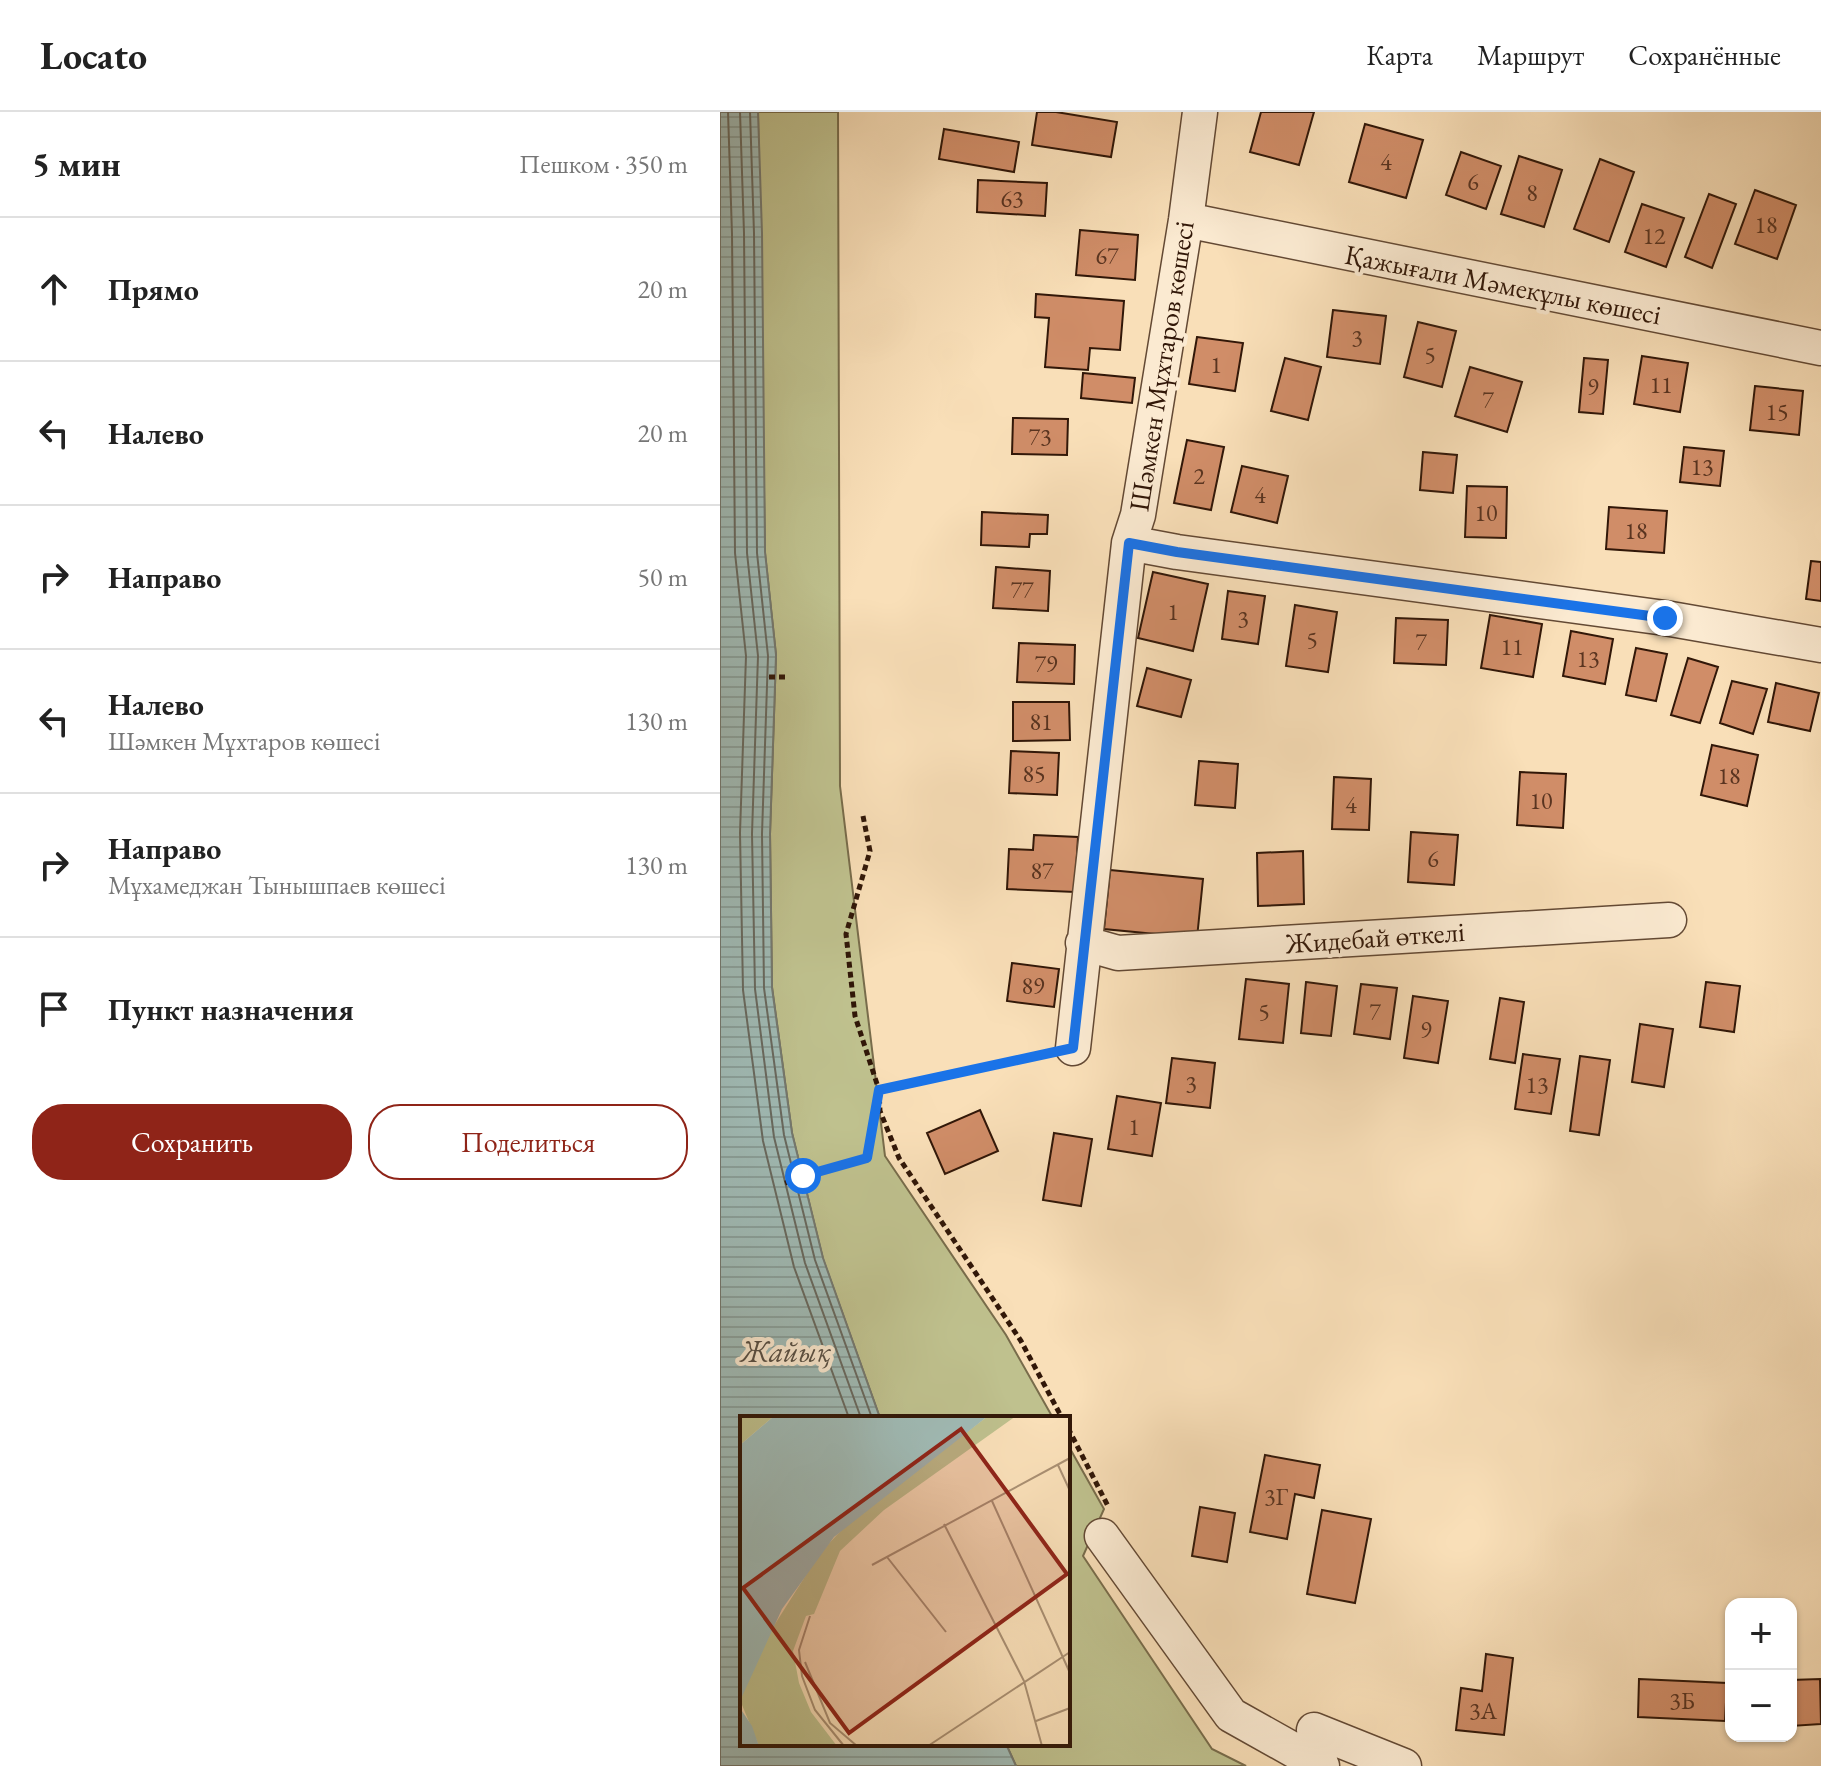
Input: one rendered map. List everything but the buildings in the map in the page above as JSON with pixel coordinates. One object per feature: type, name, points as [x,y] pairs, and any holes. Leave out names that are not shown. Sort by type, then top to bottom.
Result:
[{"type":"street","name":"Шәмкен Мұхтаров көшесі","points":[[1073,1048],[1129,543],[1138,515],[1186,220],[1200,112]]},
{"type":"street","name":"Қажығали Мәмекұлы көшесі","points":[[1186,220],[1821,348]]},
{"type":"street","points":[[1129,543],[1665,618],[1821,645]]},
{"type":"street","name":"Жидебай өткелі","points":[[1083,943],[1118,953],[1669,920]]},
{"type":"street","points":[[1102,1536],[1231,1715],[1322,1766]]},
{"type":"street","points":[[1314,1730],[1404,1766]]},
{"type":"path","points":[[769,677],[789,677]]},
{"type":"path","points":[[863,816],[870,851],[846,934],[855,1016],[879,1090],[880,1111],[899,1158],[1021,1341],[1061,1416]]},
{"type":"path","points":[[879,1090],[1073,1048]]},
{"type":"path","points":[[785,1183],[867,1158],[879,1090]]},
{"type":"path","points":[[1070,1432],[1110,1506],[1102,1536]]},
{"type":"green space","points":[[758,112],[838,112],[840,786],[885,1156],[1006,1335],[1052,1416],[879,1416],[823,1259],[792,1133],[772,987],[770,834],[776,655],[765,553]]},
{"type":"green space","points":[[1070,1449],[1104,1509],[1083,1556],[1212,1749],[1246,1766],[1016,1766],[1007,1746],[1070,1746]]},
{"type":"water","name":"Жайық","points":[[720,112],[758,112],[765,552],[776,655],[770,834],[772,988],[792,1133],[823,1258],[879,1416],[740,1416],[740,1746],[1007,1746],[1016,1766],[720,1766]]},
{"type":"route","points":[[803,1176],[867,1158],[879,1090],[1073,1048],[1129,543],[1665,618]]}]
